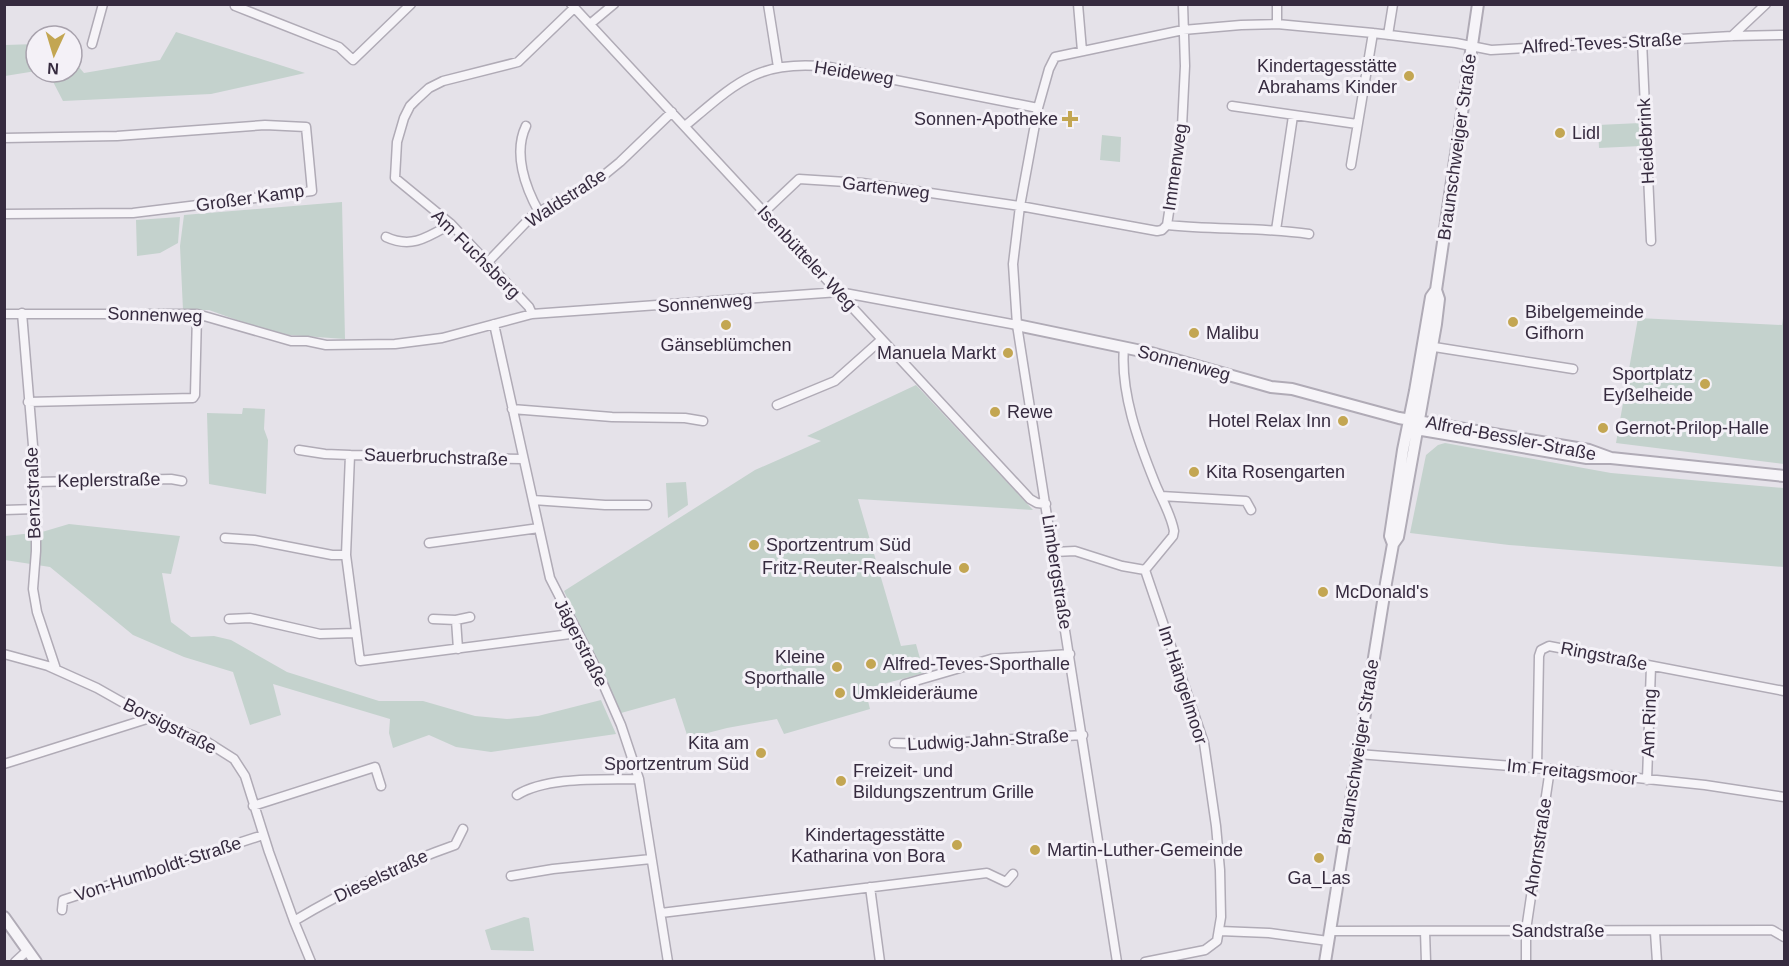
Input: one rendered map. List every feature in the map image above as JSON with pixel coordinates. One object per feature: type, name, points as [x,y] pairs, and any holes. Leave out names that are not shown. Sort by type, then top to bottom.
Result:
[{"type":"street","points":[[92,44],[104,4]]},
{"type":"street","points":[[236,4],[235,6],[339,47],[353,60],[411,4]]},
{"type":"street","points":[[590,24],[614,4]]},
{"type":"street","points":[[768,4],[778,67]]},
{"type":"street","points":[[1078,4],[1082,51]]},
{"type":"street","name":"Immenweg","points":[[1020,206],[1157,231],[1167,225],[1182,127],[1185,66],[1183,4]]},
{"type":"street","points":[[1277,4],[1277,24]]},
{"type":"street","points":[[1388,35],[1393,4]]},
{"type":"street","name":"Braunschweiger Straße","points":[[1325,962],[1326,937],[1393,544],[1398,537],[1411,423],[1439,299],[1436,290],[1478,4]]},
{"type":"street","points":[[1732,36],[1766,4]]},
{"type":"street","name":"Isenbütteler Weg","points":[[573,6],[1030,499],[1046,504]]},
{"type":"street","name":"Am Fuchsberg","points":[[532,314],[529,307],[451,224],[395,178],[397,142],[410,106],[429,88],[443,81],[518,62],[573,6]]},
{"type":"street","name":"Alfred-Teves-Straße","points":[[1082,51],[1184,30],[1277,24],[1472,45],[1491,50],[1785,35]]},
{"type":"street","points":[[1351,165],[1373,33]]},
{"type":"street","name":"Heidebrink","points":[[1642,41],[1651,241]]},
{"type":"street","name":"Limbergstraße","points":[[1082,51],[1055,57],[1048,69],[1038,108],[1020,206],[1013,264],[1017,326],[1117,962]]},
{"type":"street","name":"Heideweg","points":[[685,126],[755,74],[778,67],[810,65],[1038,108]]},
{"type":"street","points":[[1232,106],[1357,124]]},
{"type":"street","name":"Waldstraße","points":[[488,262],[510,237],[539,212],[598,180],[672,112]]},
{"type":"street","points":[[1276,230],[1293,116]]},
{"type":"street","name":"Großer Kamp","points":[[4,138],[117,136],[265,125],[306,127],[312,191],[133,213],[4,214]]},
{"type":"street","points":[[526,126],[520,145],[521,163],[530,196],[539,212]]},
{"type":"street","name":"Gartenweg","points":[[764,212],[799,179],[861,183],[1020,206]]},
{"type":"street","points":[[386,237],[397,242],[422,241],[451,224]]},
{"type":"street","points":[[1167,225],[1208,229],[1276,230],[1309,234]]},
{"type":"street","name":"Sonnenweg","points":[[4,314],[197,314],[291,341],[307,341],[326,345],[394,344],[442,338],[532,314],[839,292],[1124,346],[1271,387],[1292,389],[1411,423]]},
{"type":"street","name":"Benzstraße","points":[[22,313],[36,482],[33,589],[56,669]]},
{"type":"street","points":[[28,402],[193,398],[195,395],[197,314]]},
{"type":"street","name":"Jägerstraße","points":[[494,324],[550,578],[621,725],[639,779],[668,962]]},
{"type":"street","points":[[777,405],[835,381],[881,340]]},
{"type":"street","points":[[1054,552],[1075,551],[1122,566],[1145,570],[1173,536],[1172,523],[1140,446],[1133,422],[1123,360],[1124,346]]},
{"type":"street","points":[[1428,346],[1573,369]]},
{"type":"street","points":[[512,409],[612,417],[685,418],[703,421]]},
{"type":"street","name":"Alfred-Bessler-Straße","points":[[1411,423],[1588,450],[1611,458],[1785,476]]},
{"type":"street","name":"Sauerbruchstraße","points":[[299,450],[325,454],[522,459]]},
{"type":"street","name":"Sauerbruchstraße","points":[[350,454],[346,555],[360,661],[578,633]]},
{"type":"street","name":"Keplerstraße","points":[[36,482],[171,479],[182,481]]},
{"type":"street","points":[[1161,496],[1246,501],[1251,510]]},
{"type":"street","points":[[533,501],[647,505]]},
{"type":"street","points":[[4,510],[36,508]]},
{"type":"street","points":[[429,543],[539,528]]},
{"type":"street","points":[[225,538],[254,540],[332,555],[346,555]]},
{"type":"street","name":"Im Hängelmoor","points":[[1145,570],[1204,743],[1216,826],[1221,899],[1220,931]]},
{"type":"street","points":[[433,619],[456,620],[470,617]]},
{"type":"street","points":[[229,619],[250,618],[320,634],[356,633]]},
{"type":"street","points":[[456,620],[458,649]]},
{"type":"street","name":"Ringstraße","points":[[1537,768],[1539,656],[1541,650],[1550,646],[1785,691]]},
{"type":"street","name":"Borsigstraße","points":[[4,654],[56,669],[98,688],[150,718],[204,740],[234,759],[246,776],[253,806],[309,961]]},
{"type":"street","points":[[905,684],[991,659],[1070,654]]},
{"type":"street","name":"Am Ring","points":[[1647,780],[1651,666]]},
{"type":"street","points":[[4,764],[150,718]]},
{"type":"street","name":"Ludwig-Jahn-Straße","points":[[894,743],[932,744],[1083,735]]},
{"type":"street","name":"Im Freitagsmoor","points":[[1358,754],[1537,768],[1706,785],[1785,797]]},
{"type":"street","points":[[253,806],[375,767],[381,786]]},
{"type":"street","name":"Ahornstraße","points":[[1526,962],[1526,930],[1550,770]]},
{"type":"street","points":[[517,795],[529,788],[574,782],[639,779]]},
{"type":"street","name":"Dieselstraße","points":[[294,921],[341,893],[378,875],[455,845],[463,829]]},
{"type":"street","name":"Von-Humboldt-Straße","points":[[62,910],[63,900],[263,835]]},
{"type":"street","points":[[511,876],[553,868],[651,859]]},
{"type":"street","points":[[661,913],[987,873],[1006,882],[1014,874]]},
{"type":"street","points":[[870,887],[880,962]]},
{"type":"street","points":[[4,917],[36,962]]},
{"type":"street","name":"Sandstraße","points":[[1326,937],[1425,931],[1526,930],[1655,932],[1772,930],[1785,937]]},
{"type":"street","points":[[1145,962],[1205,950],[1217,941],[1220,931],[1326,937]]},
{"type":"street","points":[[1425,931],[1426,962]]},
{"type":"street","points":[[1655,932],[1657,962]]},
{"type":"street","points":[[15,962],[28,950]]},
{"type":"shaded area","points":[[176,32],[305,73],[211,94],[63,101],[54,84],[84,84],[84,73],[160,60]]},
{"type":"shaded area","points":[[24,44],[24,73],[5,76],[5,45]]},
{"type":"shaded area","points":[[1640,123],[1641,146],[1599,148],[1598,125]]},
{"type":"shaded area","points":[[1102,135],[1121,137],[1120,162],[1100,160]]},
{"type":"shaded area","points":[[342,202],[345,339],[275,334],[209,310],[183,310],[180,246],[184,215]]},
{"type":"shaded area","points":[[180,217],[178,243],[160,253],[137,256],[136,220]]},
{"type":"shaded area","name":"Sportplatz Eyßelheide","points":[[1784,311],[1784,464],[1616,443],[1638,318],[1782,325]]},
{"type":"shaded area","name":"Sportzentrum Süd","points":[[916,385],[1033,510],[858,499],[901,646],[916,644],[924,673],[865,689],[870,709],[784,734],[777,719],[688,738],[675,698],[621,713],[564,591],[755,470],[821,441],[807,436]]},
{"type":"shaded area","points":[[243,408],[265,409],[264,429],[268,440],[266,494],[209,484],[207,413],[242,414]]},
{"type":"shaded area","points":[[1445,443],[1611,473],[1784,488],[1784,567],[1509,545],[1410,533],[1426,455],[1438,445]]},
{"type":"shaded area","points":[[686,482],[688,505],[668,518],[666,483]]},
{"type":"shaded area","points":[[69,524],[180,536],[171,574],[162,573],[171,622],[191,637],[214,636],[231,640],[287,672],[379,701],[423,701],[475,716],[507,719],[538,716],[601,700],[616,734],[491,752],[456,747],[429,735],[393,748],[389,733],[390,719],[273,684],[281,715],[250,725],[233,672],[184,657],[133,635],[50,567],[5,560],[5,536],[42,532]]},
{"type":"shaded area","points":[[524,917],[529,918],[534,951],[491,950],[485,930]]},
{"type":"place","name":"Kindertagesstätte Abrahams Kinder","points":[[1409,76]]},
{"type":"place","name":"Sonnen-Apotheke","points":[[1070,119]]},
{"type":"place","name":"Lidl","points":[[1560,133]]},
{"type":"place","name":"Bibelgemeinde Gifhorn","points":[[1513,322]]},
{"type":"place","name":"Gänseblümchen","points":[[726,325]]},
{"type":"place","name":"Malibu","points":[[1194,333]]},
{"type":"place","name":"Manuela Markt","points":[[1008,353]]},
{"type":"place","name":"Sportplatz Eyßelheide","points":[[1705,384]]},
{"type":"place","name":"Rewe","points":[[995,412]]},
{"type":"place","name":"Hotel Relax Inn","points":[[1343,421]]},
{"type":"place","name":"Gernot-Prilop-Halle","points":[[1603,428]]},
{"type":"place","name":"Kita Rosengarten","points":[[1194,472]]},
{"type":"place","name":"Sportzentrum Süd","points":[[754,545]]},
{"type":"place","name":"Fritz-Reuter-Realschule","points":[[964,568]]},
{"type":"place","name":"McDonald's","points":[[1323,592]]},
{"type":"place","name":"Alfred-Teves-Sporthalle","points":[[871,664]]},
{"type":"place","name":"Kleine Sporthalle","points":[[837,667]]},
{"type":"place","name":"Umkleideräume","points":[[840,693]]},
{"type":"place","name":"Kita am Sportzentrum Süd","points":[[761,753]]},
{"type":"place","name":"Freizeit- und Bildungszentrum Grille","points":[[841,781]]},
{"type":"place","name":"Kindertagesstätte Katharina von Bora","points":[[957,845]]},
{"type":"place","name":"Martin-Luther-Gemeinde","points":[[1035,850]]},
{"type":"place","name":"Ga_Las","points":[[1319,858]]}]
